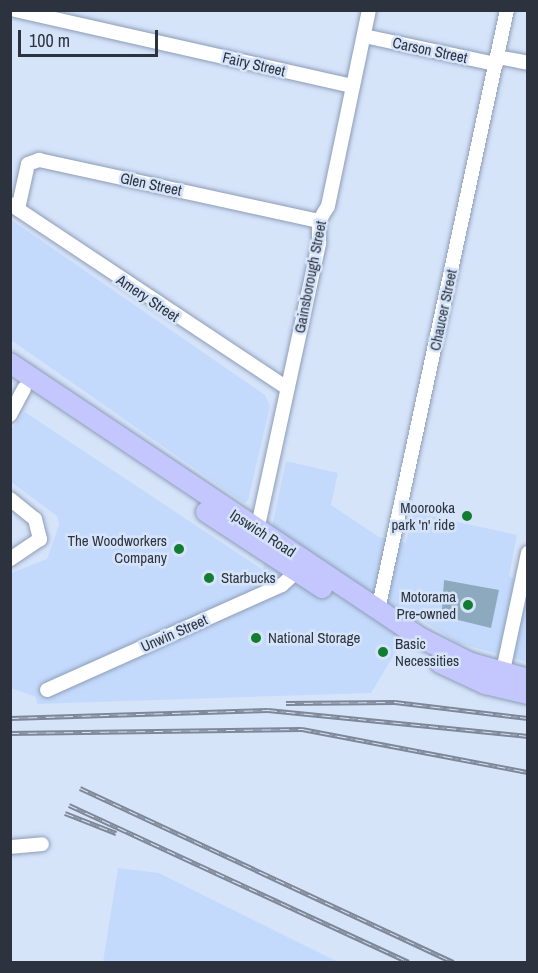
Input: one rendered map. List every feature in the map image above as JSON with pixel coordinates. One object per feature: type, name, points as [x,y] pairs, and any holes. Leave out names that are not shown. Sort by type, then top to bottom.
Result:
[{"type":"highway","name":"Ipswich Road","points":[[10,363],[255,536],[296,572],[442,664],[501,680],[528,679]]},
{"type":"highway","name":"Ipswich Road","points":[[17,384],[255,536],[451,655],[528,694]]},
{"type":"street","name":"Fairy Street","points":[[15,10],[352,86]]},
{"type":"street","name":"Gainsborough Street","points":[[255,536],[319,243],[319,220],[328,206],[369,10]]},
{"type":"street","name":"Chaucer Street","points":[[378,609],[507,10]]},
{"type":"street","name":"Carson Street","points":[[364,36],[497,61],[528,63]]},
{"type":"street","name":"Glen Street","points":[[14,206],[28,164],[39,160],[319,220]]},
{"type":"street","name":"Amery Street","points":[[14,206],[287,388]]},
{"type":"street","points":[[10,415],[17,384]]},
{"type":"street","points":[[10,499],[35,519],[40,539],[10,559]]},
{"type":"street","points":[[501,680],[528,553]]},
{"type":"street","name":"Unwin Street","points":[[47,690],[282,585],[296,572]]},
{"type":"street","points":[[10,847],[42,844]]},
{"type":"shaded area","points":[[10,219],[265,395],[270,406],[248,501],[244,503],[11,340]]},
{"type":"shaded area","points":[[25,412],[263,570],[286,461],[338,473],[331,505],[379,537],[406,543],[413,512],[517,535],[509,576],[527,585],[527,662],[458,643],[417,617],[371,693],[37,704],[36,697],[11,688],[11,573],[47,559],[59,525],[57,516],[11,482],[10,431]]},
{"type":"shaded area","points":[[118,868],[159,873],[338,962],[103,962]]},
{"type":"building","name":"Motorama Pre-owned","points":[[444,580],[499,590],[491,628],[458,620],[442,610]]},
{"type":"railway","points":[[286,703],[395,702],[528,718]]},
{"type":"railway","points":[[10,718],[268,710],[528,736]]},
{"type":"railway","points":[[10,733],[302,729],[528,772]]},
{"type":"railway","points":[[80,788],[453,962]]},
{"type":"railway","points":[[69,805],[409,962]]},
{"type":"railway","points":[[65,813],[116,833]]},
{"type":"place","name":"Moorooka park 'n' ride","points":[[467,516]]},
{"type":"place","name":"The Woodworkers Company","points":[[179,549]]},
{"type":"place","name":"Starbucks","points":[[209,578]]},
{"type":"place","name":"Motorama Pre-owned","points":[[468,605]]},
{"type":"place","name":"National Storage","points":[[256,638]]},
{"type":"place","name":"Basic Necessities","points":[[383,652]]}]
